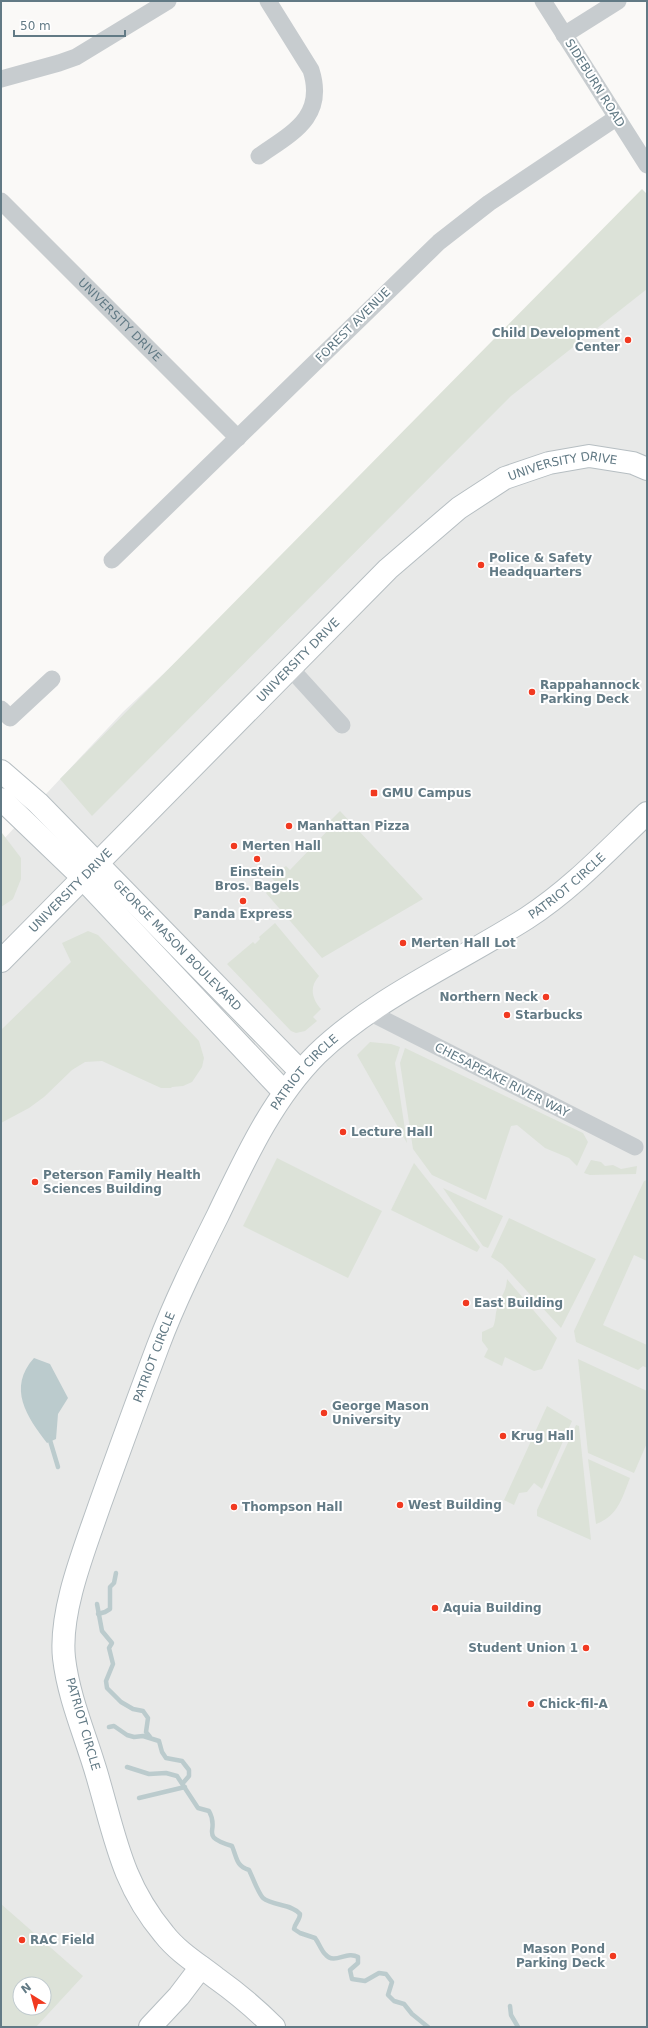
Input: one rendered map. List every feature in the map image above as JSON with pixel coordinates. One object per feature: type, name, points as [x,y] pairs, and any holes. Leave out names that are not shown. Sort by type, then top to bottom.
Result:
[{"type":"street","points":[[1,79],[59,64],[76,57],[168,1]]},
{"type":"street","points":[[259,156],[295,131],[306,120],[316,96],[315,82],[311,70],[268,1]]},
{"type":"street","name":"SIDEBURN ROAD","points":[[543,1],[647,165]]},
{"type":"street","points":[[564,34],[618,1]]},
{"type":"street","name":"FOREST AVENUE","points":[[112,560],[439,242],[489,203],[616,118]]},
{"type":"street","name":"UNIVERSITY DRIVE","points":[[1,201],[238,438]]},
{"type":"street","name":"UNIVERSITY DRIVE","points":[[1,961],[291,669],[388,569],[459,508],[505,478],[549,463],[589,456],[633,463],[647,469]]},
{"type":"street","points":[[291,669],[342,725]]},
{"type":"street","points":[[1,709],[10,718],[52,679]]},
{"type":"street","name":"GEORGE MASON BOULEVARD","points":[[1,771],[38,803],[91,871],[284,1092]]},
{"type":"street","name":"GEORGE MASON BOULEVARD","points":[[1,799],[91,871],[300,1071]]},
{"type":"street","name":"PATRIOT CIRCLE","points":[[274,2027],[243,1999],[175,1947],[145,1909],[126,1872],[114,1841],[91,1750],[76,1710],[64,1656],[66,1615],[72,1587],[90,1532],[172,1308],[227,1196],[284,1092],[300,1071],[351,1024],[493,939],[549,903],[588,869],[647,813]]},
{"type":"street","name":"CHESAPEAKE RIVER WAY","points":[[369,1012],[635,1147]]},
{"type":"street","points":[[150,2027],[176,2000],[202,1967]]},
{"type":"shaded area","points":[[642,189],[647,194],[647,289],[511,396],[92,816],[60,779]]},
{"type":"shaded area","name":"George Mason University","points":[[647,218],[647,2027],[1,2027],[1,842],[123,712]]},
{"type":"shaded area","points":[[340,811],[423,899],[322,958],[266,893],[276,883],[272,878],[286,866],[290,870],[334,824],[331,820]]},
{"type":"shaded area","points":[[2,833],[21,858],[21,879],[13,899],[1,907]]},
{"type":"shaded area","points":[[275,923],[319,976],[314,984],[313,993],[315,1001],[321,1009],[313,1017],[317,1021],[305,1031],[296,1033],[291,1031],[227,964],[253,942],[255,944],[260,939],[259,937]]},
{"type":"shaded area","points":[[88,931],[98,935],[199,1041],[204,1058],[202,1067],[192,1082],[183,1086],[161,1088],[102,1061],[85,1062],[72,1070],[44,1097],[29,1108],[1,1123],[1,1030],[71,962],[62,943]]},
{"type":"shaded area","points":[[370,1042],[391,1044],[400,1047],[395,1063],[407,1143],[357,1055]]},
{"type":"shaded area","points":[[405,1048],[583,1133],[588,1142],[577,1166],[569,1158],[545,1148],[517,1125],[511,1126],[486,1200],[432,1175],[413,1149],[400,1063]]},
{"type":"shaded area","points":[[277,1158],[382,1211],[348,1278],[243,1226]]},
{"type":"shaded area","points":[[591,1160],[601,1162],[605,1166],[613,1165],[621,1169],[637,1166],[636,1174],[590,1175],[584,1173]]},
{"type":"shaded area","points":[[414,1163],[480,1247],[477,1252],[391,1210]]},
{"type":"shaded area","points":[[647,1180],[647,1261],[634,1255],[603,1325],[647,1345],[647,1368],[643,1366],[638,1370],[576,1342],[574,1331],[644,1181]]},
{"type":"shaded area","points":[[443,1188],[503,1216],[488,1248],[483,1246]]},
{"type":"shaded area","points":[[509,1218],[596,1259],[561,1328],[502,1264],[491,1257]]},
{"type":"shaded area","points":[[507,1279],[557,1338],[542,1369],[534,1371],[505,1357],[502,1366],[484,1357],[488,1349],[482,1341],[482,1332],[493,1327],[496,1311]]},
{"type":"shaded area","points":[[34,1358],[50,1364],[68,1398],[58,1414],[56,1439],[47,1443],[27,1413],[21,1391],[22,1380],[26,1369]]},
{"type":"shaded area","points":[[578,1359],[647,1391],[647,1443],[634,1473],[588,1453]]},
{"type":"shaded area","points":[[547,1406],[572,1421],[542,1489],[534,1483],[527,1492],[519,1493],[514,1505],[504,1500]]},
{"type":"shaded area","points":[[576,1425],[579,1426],[591,1540],[537,1516],[537,1510]]},
{"type":"shaded area","points":[[588,1459],[630,1478],[618,1506],[603,1521],[596,1524]]},
{"type":"shaded area","name":"RAC Field","points":[[1,1904],[83,1976],[52,2010],[52,1976],[12,1976],[12,2016],[46,2016],[36,2027],[1,2027]]},
{"type":"waterway","points":[[49,1437],[58,1467]]},
{"type":"waterway","points":[[98,1614],[110,1609],[110,1587],[114,1583],[116,1573]]},
{"type":"waterway","points":[[97,1604],[102,1631],[112,1643],[109,1648],[113,1664],[106,1681],[107,1688],[121,1702],[133,1709],[143,1711],[148,1718],[146,1732],[150,1737]]},
{"type":"waterway","points":[[109,1727],[114,1726],[127,1735],[134,1737],[143,1736],[159,1741],[162,1752],[166,1758],[182,1761],[189,1770],[189,1776],[183,1783]]},
{"type":"waterway","points":[[127,1767],[149,1774],[166,1773],[177,1776],[198,1808],[209,1811],[213,1824],[213,1836],[215,1839],[232,1846],[239,1864],[249,1870],[261,1896],[267,1901],[292,1908],[297,1911],[300,1916],[294,1929],[300,1933],[315,1938],[329,1957],[333,1959],[349,1955],[358,1957],[358,1963],[350,1970],[352,1979],[365,1981],[379,1973],[386,1974],[392,1982],[388,1995],[394,2001],[404,2004],[412,2014],[428,2027]]},
{"type":"waterway","points":[[139,1798],[185,1787]]},
{"type":"waterway","points":[[510,2006],[511,2015],[518,2027]]},
{"type":"place","name":"Child Development Center","points":[[628,340]]},
{"type":"place","name":"Police & Safety Headquarters","points":[[481,565]]},
{"type":"place","name":"Rappahannock Parking Deck","points":[[532,692]]},
{"type":"place","name":"GMU Campus","points":[[374,793]]},
{"type":"place","name":"Manhattan Pizza","points":[[289,826]]},
{"type":"place","name":"Merten Hall","points":[[234,846]]},
{"type":"place","name":"Einstein Bros. Bagels","points":[[257,859]]},
{"type":"place","name":"Panda Express","points":[[243,901]]},
{"type":"place","name":"Merten Hall Lot","points":[[403,943]]},
{"type":"place","name":"Northern Neck","points":[[546,997]]},
{"type":"place","name":"Starbucks","points":[[507,1015]]},
{"type":"place","name":"Lecture Hall","points":[[343,1132]]},
{"type":"place","name":"Peterson Family Health Sciences Building","points":[[35,1182]]},
{"type":"place","name":"East Building","points":[[466,1303]]},
{"type":"place","name":"George Mason University","points":[[324,1413]]},
{"type":"place","name":"Krug Hall","points":[[503,1436]]},
{"type":"place","name":"West Building","points":[[400,1505]]},
{"type":"place","name":"Thompson Hall","points":[[234,1507]]},
{"type":"place","name":"Aquia Building","points":[[435,1608]]},
{"type":"place","name":"Student Union 1","points":[[586,1648]]},
{"type":"place","name":"Chick-fil-A","points":[[531,1704]]},
{"type":"place","name":"RAC Field","points":[[22,1940]]},
{"type":"place","name":"Mason Pond Parking Deck","points":[[613,1956]]}]
